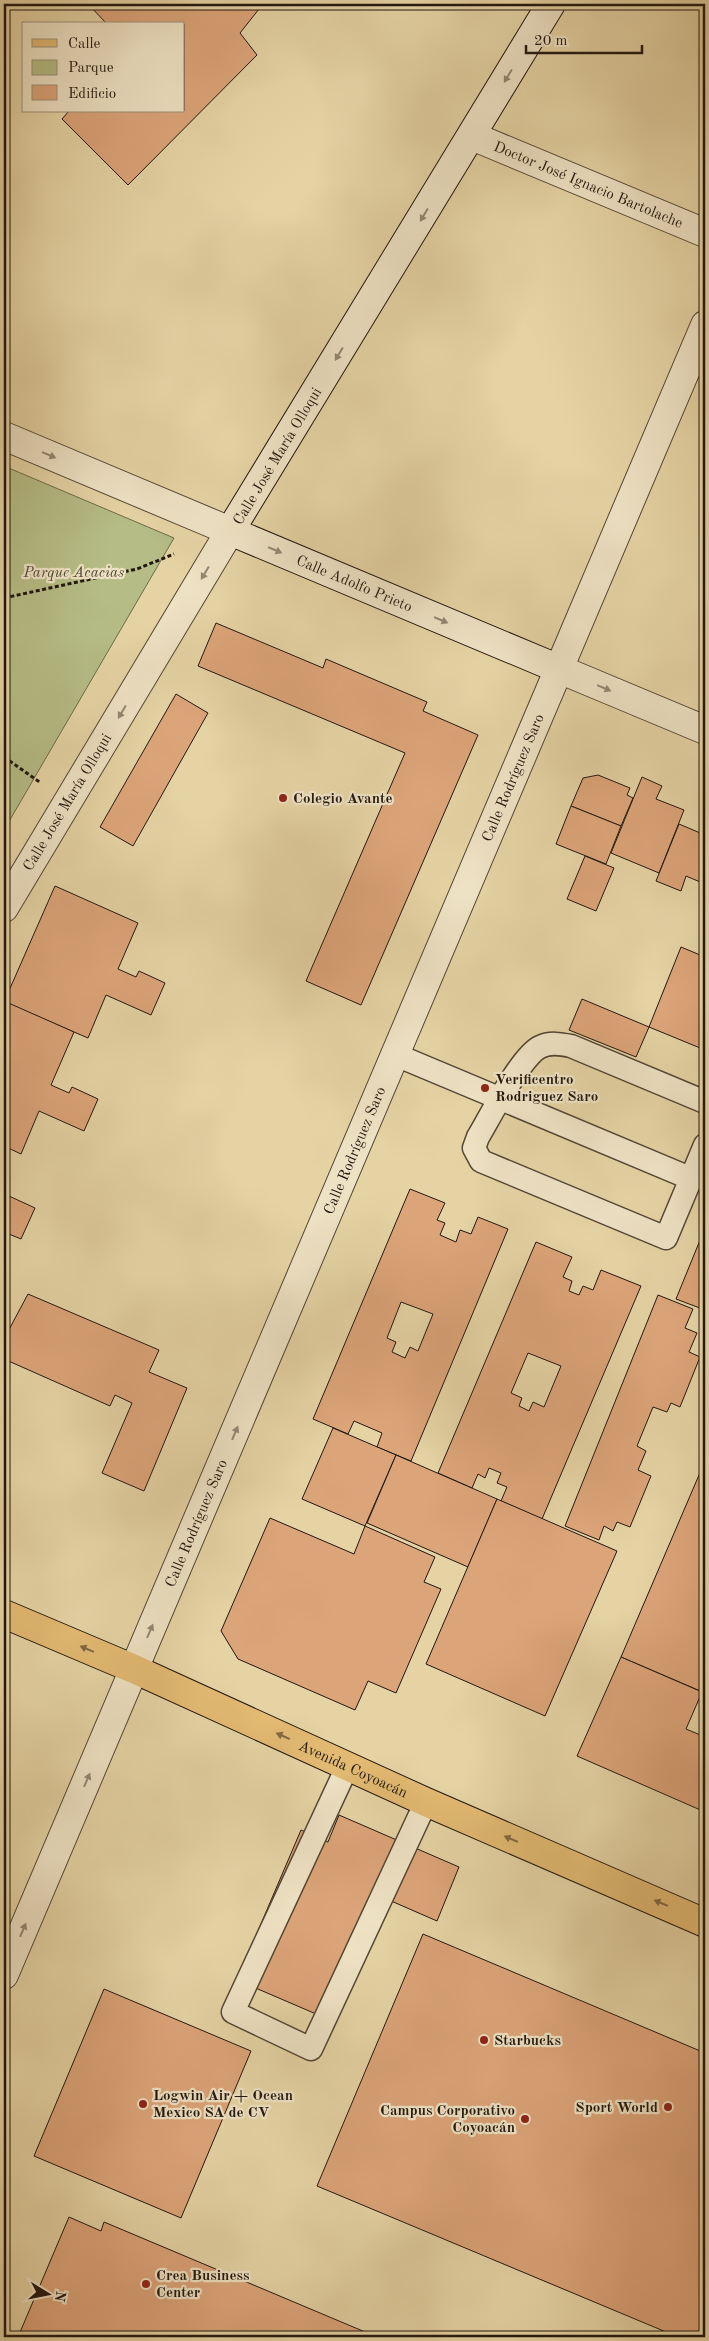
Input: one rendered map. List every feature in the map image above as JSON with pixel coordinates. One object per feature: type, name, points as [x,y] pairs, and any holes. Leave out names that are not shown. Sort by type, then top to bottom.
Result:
[{"type":"main road","name":"Avenida Coyoacán","points":[[4,1614],[134,1669],[426,1802],[705,1923]]},
{"type":"street","name":"Calle José María Olloqui","points":[[4,908],[550,4]]},
{"type":"street","name":"Doctor José Ignacio Bartolache","points":[[472,136],[705,233]]},
{"type":"street","name":"Calle Rodríguez Saro","points":[[4,1974],[705,325]]},
{"type":"street","name":"Calle Adolfo Prieto","points":[[4,436],[705,730]]},
{"type":"lane","points":[[705,1102],[571,1046],[550,1044],[541,1046],[527,1058],[475,1142],[476,1154],[481,1161],[666,1238],[705,1145]]},
{"type":"lane","points":[[396,1054],[692,1179]]},
{"type":"lane","points":[[348,1765],[233,2012],[312,2049],[426,1802]]},
{"type":"path","points":[[4,598],[137,569],[179,552]]},
{"type":"path","points":[[4,757],[68,802]]},
{"type":"green space","name":"Parque Acacias","points":[[4,466],[174,538],[4,830]]},
{"type":"building","points":[[88,4],[263,4],[240,33],[257,55],[128,185],[62,119],[68,112],[185,112],[185,22],[105,22]]},
{"type":"building","points":[[216,623],[323,668],[326,659],[427,702],[423,711],[478,735],[361,1005],[306,981],[405,753],[198,666]]},
{"type":"building","points":[[176,694],[208,713],[133,846],[100,827]]},
{"type":"building","points":[[598,775],[630,788],[627,795],[633,798],[621,826],[571,806],[583,778]]},
{"type":"building","points":[[642,777],[662,786],[656,799],[684,810],[659,873],[611,853]]},
{"type":"building","points":[[571,806],[621,826],[606,864],[556,844]]},
{"type":"building","points":[[679,824],[705,835],[705,884],[686,876],[681,891],[656,881]]},
{"type":"building","points":[[585,856],[614,868],[596,911],[567,899]]},
{"type":"building","points":[[55,886],[138,923],[118,969],[136,977],[139,971],[165,983],[151,1015],[106,995],[88,1038],[4,1002]]},
{"type":"building","points":[[681,947],[705,957],[705,1050],[649,1027]]},
{"type":"building","points":[[582,999],[649,1027],[636,1057],[569,1030]]},
{"type":"building","points":[[4,1001],[74,1032],[51,1085],[69,1093],[72,1087],[98,1099],[84,1131],[39,1111],[21,1154],[4,1146]]},
{"type":"building","points":[[410,1189],[445,1203],[437,1220],[445,1223],[440,1235],[456,1242],[460,1230],[471,1234],[478,1217],[508,1229],[411,1461],[377,1447],[382,1433],[354,1421],[348,1434],[313,1419]],"holes":[[[401,1302],[433,1314],[418,1351],[410,1347],[405,1358],[392,1352],[396,1342],[387,1338]]]},
{"type":"building","points":[[9,1196],[35,1208],[21,1239],[4,1232],[4,1201],[6,1202]]},
{"type":"building","points":[[705,1228],[705,1310],[676,1299]]},
{"type":"building","points":[[536,1242],[572,1257],[563,1277],[572,1281],[569,1291],[579,1295],[583,1286],[593,1290],[601,1270],[641,1286],[542,1519],[501,1501],[507,1487],[497,1483],[501,1473],[489,1468],[485,1478],[478,1474],[472,1488],[438,1473]],"holes":[[[528,1353],[561,1366],[544,1407],[533,1402],[529,1411],[519,1406],[522,1398],[511,1393]]]},
{"type":"building","points":[[28,1294],[159,1350],[149,1372],[187,1388],[144,1491],[102,1473],[132,1403],[115,1395],[110,1406],[4,1359],[4,1339]]},
{"type":"building","points":[[658,1295],[693,1309],[685,1328],[697,1333],[689,1352],[700,1357],[680,1407],[671,1403],[667,1412],[653,1407],[637,1446],[646,1451],[638,1470],[651,1476],[630,1527],[617,1522],[613,1531],[604,1526],[599,1540],[565,1526]]},
{"type":"building","points":[[333,1428],[396,1455],[365,1526],[302,1499]]},
{"type":"building","points":[[396,1455],[497,1499],[468,1567],[367,1523]]},
{"type":"building","points":[[705,1461],[705,1693],[621,1657]]},
{"type":"building","points":[[497,1499],[617,1551],[545,1716],[426,1664]]},
{"type":"building","points":[[270,1518],[354,1554],[365,1526],[435,1557],[424,1582],[441,1589],[396,1693],[368,1681],[355,1710],[238,1659],[221,1631]]},
{"type":"building","points":[[621,1657],[702,1692],[686,1729],[705,1737],[705,1812],[577,1756]]},
{"type":"building","points":[[339,1815],[459,1867],[437,1921],[382,1897],[330,2020],[237,1980],[301,1830],[328,1842]]},
{"type":"building","name":"Campus Corporativo Coyoacán","points":[[423,1934],[705,2053],[705,2337],[678,2337],[317,2186]]},
{"type":"building","name":"Logwin Air + Ocean Mexico SA de CV","points":[[104,1989],[251,2051],[181,2218],[34,2156]]},
{"type":"building","name":"Crea Business Center","points":[[69,2217],[101,2231],[104,2222],[377,2337],[18,2337]]},
{"type":"place","name":"Colegio Avante","points":[[283,798]]},
{"type":"place","name":"Verificentro Rodriguez Saro","points":[[485,1088]]},
{"type":"place","name":"Starbucks","points":[[484,2040]]},
{"type":"place","name":"Logwin Air + Ocean Mexico SA de CV","points":[[143,2104]]},
{"type":"place","name":"Sport World","points":[[668,2107]]},
{"type":"place","name":"Campus Corporativo Coyoacán","points":[[525,2119]]},
{"type":"place","name":"Crea Business Center","points":[[146,2284]]}]
